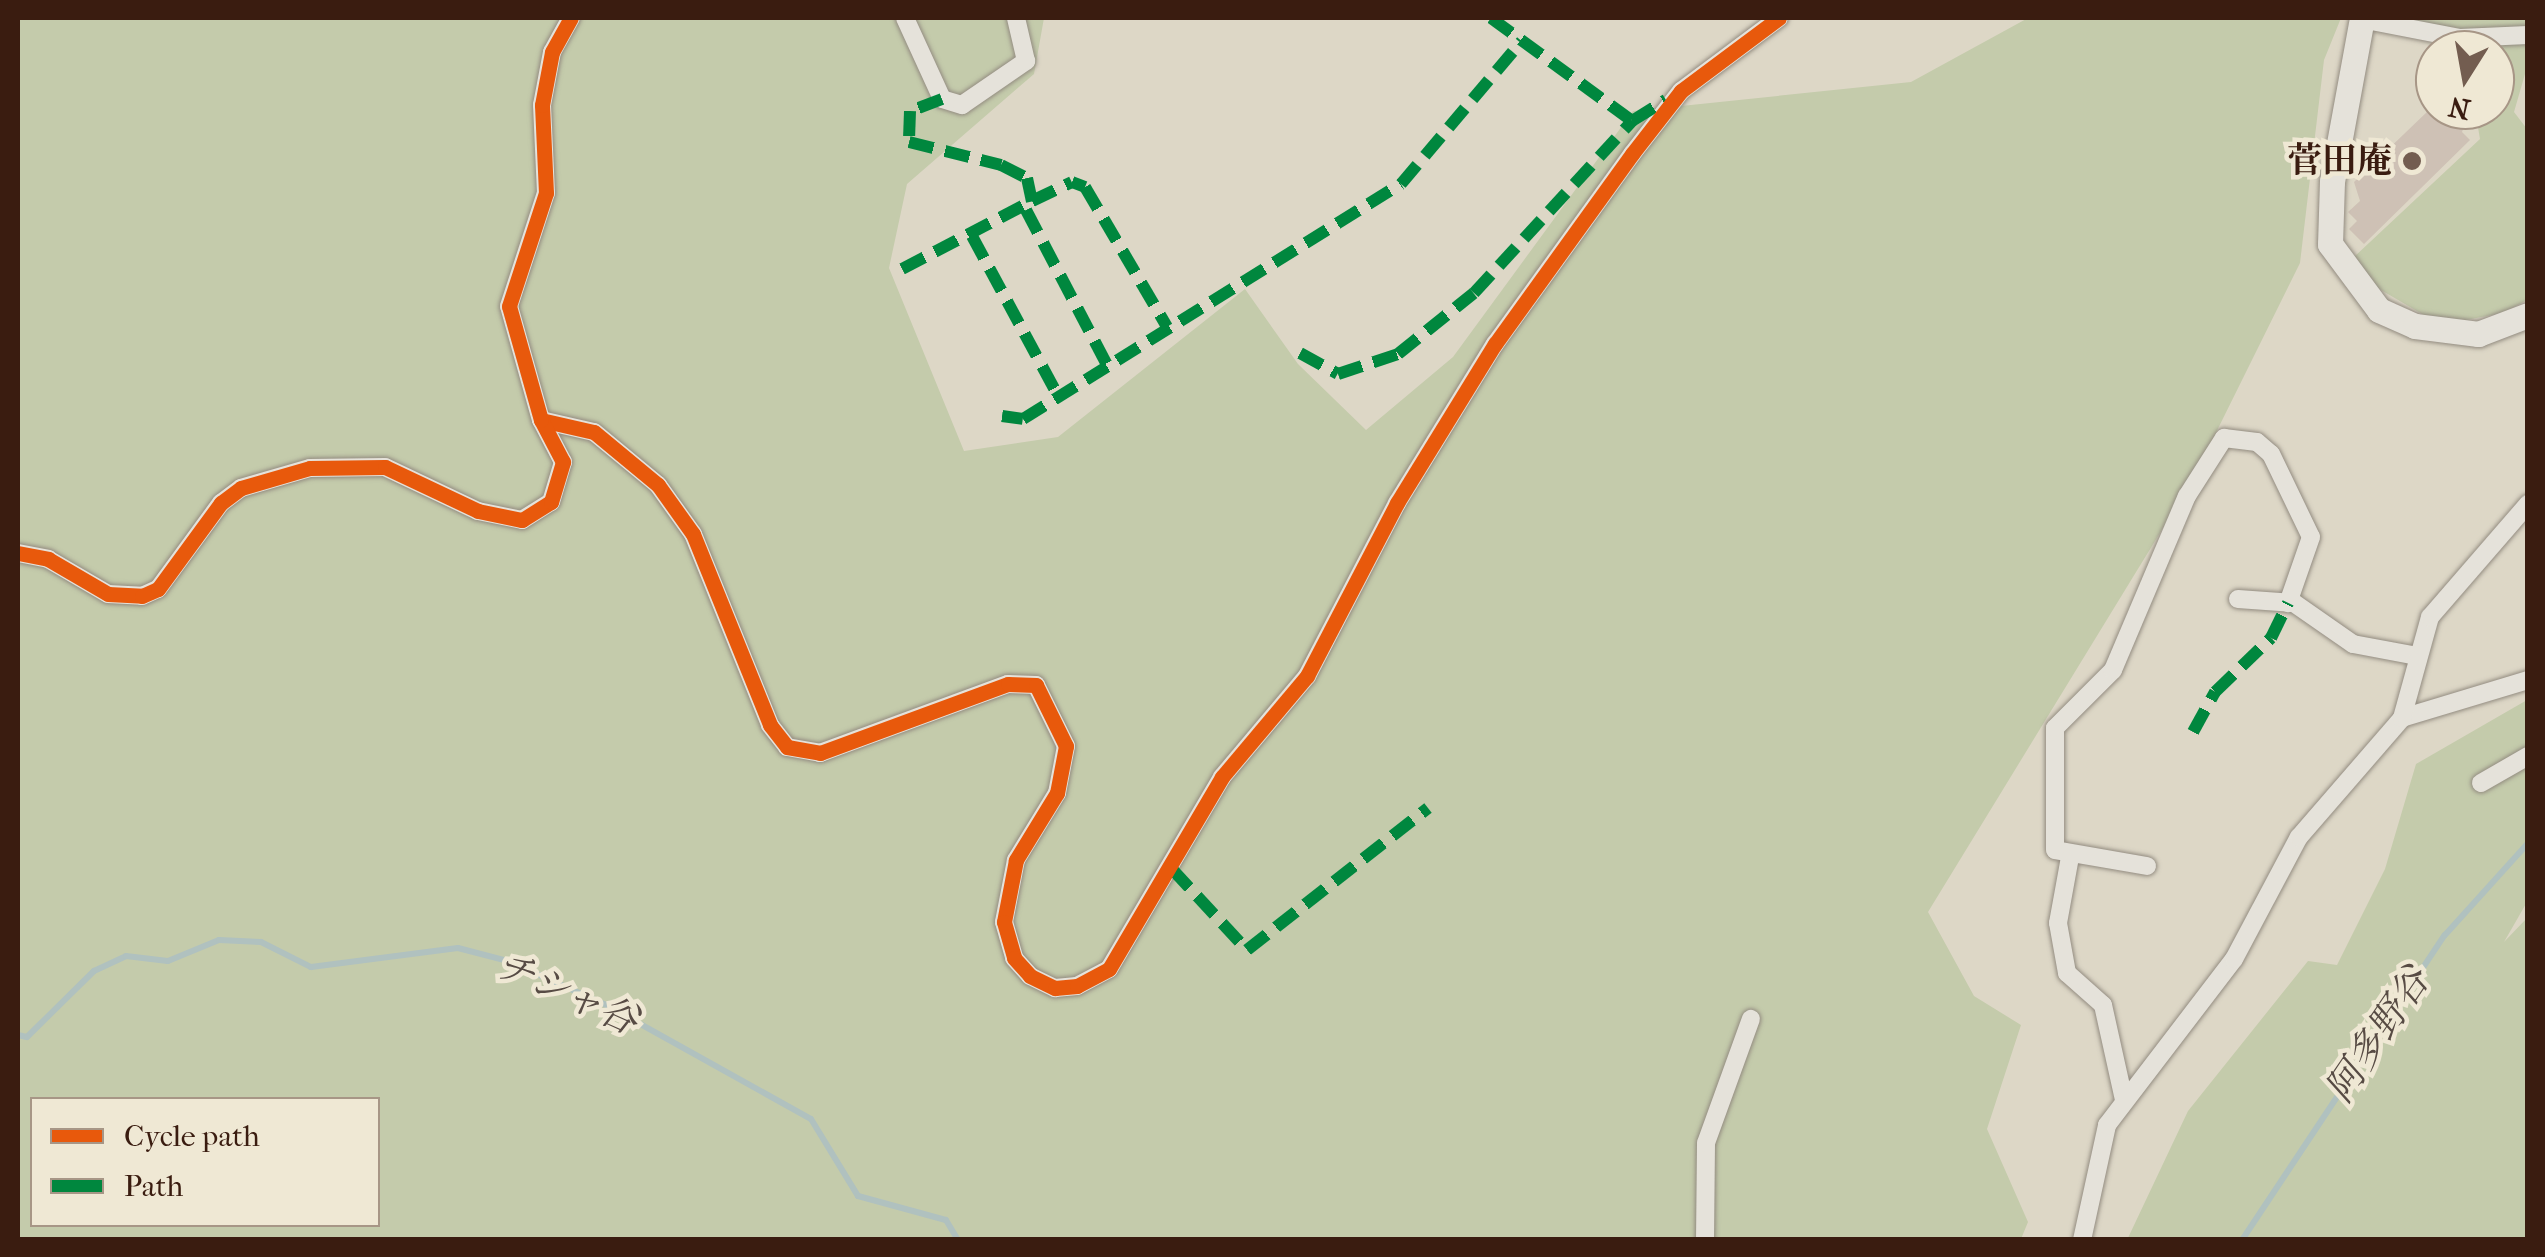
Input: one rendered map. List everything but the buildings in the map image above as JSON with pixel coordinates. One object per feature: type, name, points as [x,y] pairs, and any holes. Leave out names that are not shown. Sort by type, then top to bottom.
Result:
[{"type":"street","points":[[18,553],[48,558],[108,594],[142,596],[158,589],[231,496],[310,468],[384,468],[478,511],[522,520],[551,502],[563,462],[541,420],[509,306],[546,192],[542,104],[552,52],[571,18]]},
{"type":"street","points":[[905,18],[942,99],[962,105],[1026,60],[1016,18]]},
{"type":"street","points":[[541,420],[594,432],[658,485],[693,534],[770,724],[787,747],[820,753],[1008,684],[1036,685],[1066,746],[1057,793],[1016,860],[1004,922],[1014,958],[1030,976],[1055,988],[1077,986],[1110,969],[1222,777],[1307,676],[1397,504],[1495,344],[1632,154],[1681,91],[1778,18]]},
{"type":"street","points":[[2528,36],[2460,38],[2362,18],[2332,180],[2330,244],[2379,310],[2415,326],[2478,334],[2528,315]]},
{"type":"street","points":[[2147,866],[2070,856],[2054,850],[2055,728],[2113,670],[2187,496],[2224,438],[2257,442],[2271,454],[2311,537],[2288,602]]},
{"type":"street","points":[[2082,1240],[2107,1124],[2234,959],[2300,836],[2402,718],[2430,617],[2528,504]]},
{"type":"street","points":[[2238,599],[2288,602],[2352,644],[2418,656]]},
{"type":"street","points":[[2402,718],[2528,680]]},
{"type":"street","points":[[2481,783],[2528,756]]},
{"type":"street","points":[[2070,856],[2058,923],[2067,972],[2102,1005],[2124,1100]]},
{"type":"street","points":[[1705,1240],[1706,1143],[1750,1019]]},
{"type":"green space","points":[[18,18],[1044,18],[1034,74],[907,184],[889,268],[964,451],[1058,437],[1245,289],[1298,364],[1366,430],[1453,357],[1633,111],[1911,82],[2028,18],[2341,18],[2324,60],[2300,263],[2193,479],[1928,912],[1974,996],[2021,1025],[1987,1129],[2028,1222],[2021,1239],[18,1239]]},
{"type":"green space","points":[[2391,18],[2527,18],[2527,67],[2515,109],[2515,30],[2442,30]]},
{"type":"green space","points":[[2515,113],[2527,129],[2527,300],[2503,313],[2455,322],[2429,318],[2369,283],[2354,257],[2480,139],[2478,130],[2515,130]]},
{"type":"green space","points":[[2527,700],[2527,902],[2504,942],[2527,918],[2527,1239],[2127,1240],[2188,1111],[2308,961],[2337,965],[2385,869],[2416,764]]},
{"type":"waterway","name":"阿多野谷","points":[[2242,1240],[2445,935],[2528,843]]},
{"type":"waterway","name":"チシャ谷","points":[[18,1035],[27,1037],[94,971],[126,956],[168,961],[219,940],[261,942],[311,967],[458,948],[508,961],[608,1006],[811,1119],[858,1196],[946,1220],[958,1240]]},
{"type":"marked path","points":[[1491,18],[1632,121],[1666,100]]},
{"type":"marked path","points":[[1002,416],[1023,419],[1401,184],[1522,41]]},
{"type":"marked path","points":[[942,99],[910,111],[909,142],[1001,165],[1027,178],[1032,201],[1072,182],[1085,187],[1167,327]]},
{"type":"marked path","points":[[1300,353],[1338,374],[1398,354],[1474,293],[1632,121]]},
{"type":"marked path","points":[[902,269],[1032,201]]},
{"type":"marked path","points":[[1026,210],[1107,365]]},
{"type":"marked path","points":[[972,236],[1058,396]]},
{"type":"marked path","points":[[2193,732],[2215,692],[2271,638],[2288,603]]},
{"type":"marked path","points":[[1172,869],[1247,950],[1428,808]]},
{"type":"cycle path","points":[[18,553],[48,559],[108,594],[142,596],[158,589],[221,503],[241,488],[310,468],[385,467],[478,511],[522,520],[551,502],[563,462],[541,420],[509,306],[546,193],[542,105],[552,52],[571,18]]},
{"type":"cycle path","points":[[541,420],[594,432],[658,485],[693,534],[770,725],[787,747],[820,753],[1008,684],[1036,685],[1066,746],[1057,793],[1016,860],[1004,922],[1014,958],[1030,976],[1055,988],[1077,986],[1109,969],[1222,777],[1307,676],[1397,503],[1495,344],[1632,154],[1681,91],[1779,18]]},
{"type":"place","name":"菅田庵","points":[[2412,161]]}]
